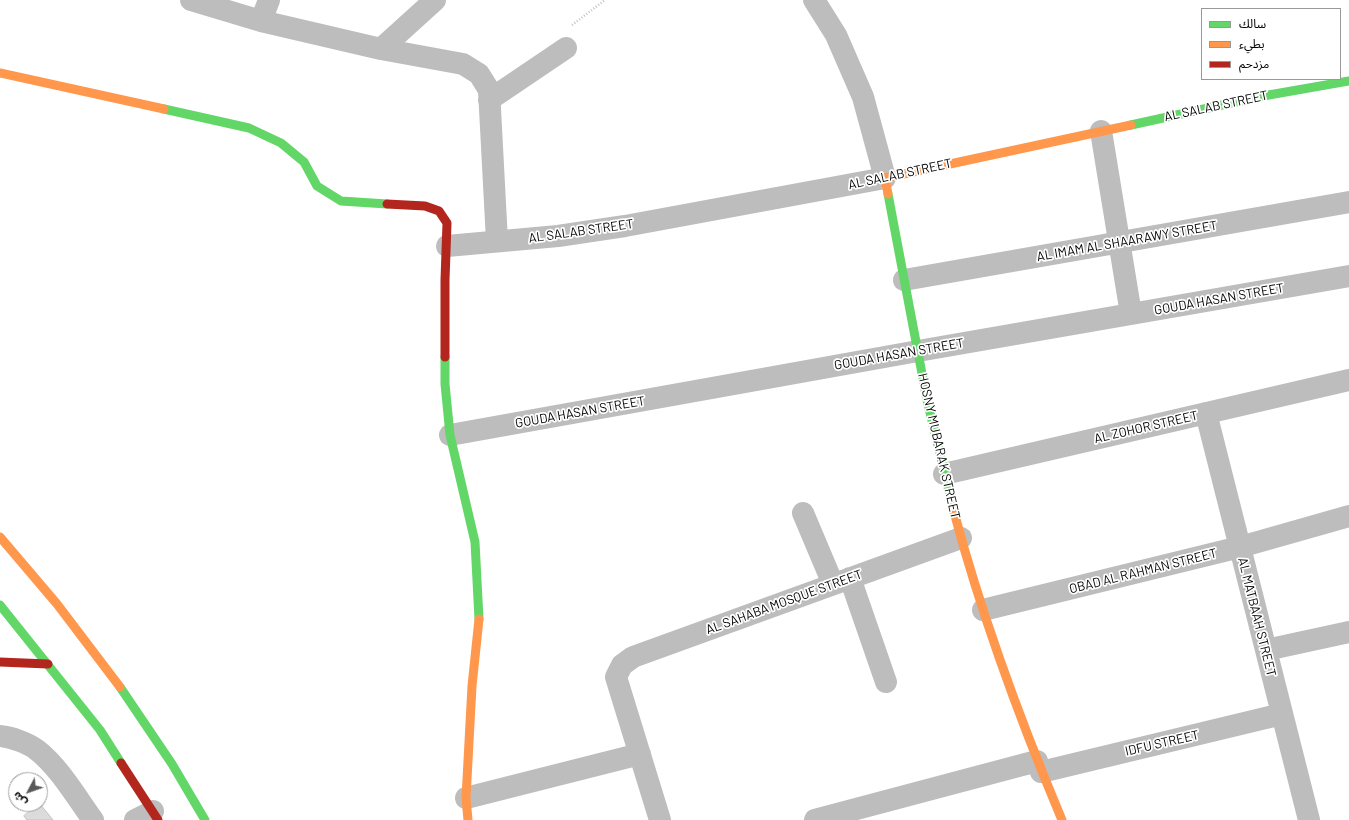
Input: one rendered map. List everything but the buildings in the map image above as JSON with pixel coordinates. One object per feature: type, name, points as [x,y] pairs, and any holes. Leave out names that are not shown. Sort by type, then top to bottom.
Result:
[{"type":"street","points":[[191,0],[262,21],[381,48],[463,64],[479,74],[489,90],[497,241]]},
{"type":"street","points":[[262,21],[269,0]]},
{"type":"street","points":[[381,48],[435,0]]},
{"type":"street","name":"HOSNY MUBARAK STREET","points":[[814,0],[836,35],[863,97],[885,178],[918,351],[944,474],[961,538],[983,610],[1039,766],[1062,820]]},
{"type":"street","points":[[489,100],[566,48]]},
{"type":"street","points":[[0,73],[249,128],[281,143],[304,162],[317,186],[341,201],[425,206],[439,211],[447,223],[444,384],[450,435],[475,542],[480,614],[472,686],[466,798],[468,820]]},
{"type":"street","name":"AL SALAB STREET","points":[[447,246],[558,236],[625,226],[885,178],[1263,96],[1349,81]]},
{"type":"street","points":[[1101,131],[1131,314]]},
{"type":"street","name":"AL IMAM AL SHAARAWY STREET","points":[[904,280],[1349,202]]},
{"type":"street","name":"GOUDA HASAN STREET","points":[[450,435],[918,351],[1349,276]]},
{"type":"street","name":"AL ZOHOR STREET","points":[[944,474],[1349,380]]},
{"type":"street","name":"AL MATBAAH STREET","points":[[1206,413],[1309,820]]},
{"type":"street","points":[[803,513],[841,581],[886,682]]},
{"type":"street","name":"OBAD AL RAHMAN STREET","points":[[983,610],[1240,547],[1349,516]]},
{"type":"street","points":[[0,537],[30,570],[68,618],[136,709],[189,790],[205,820]]},
{"type":"street","name":"AL SAHABA MOSQUE STREET","points":[[640,754],[616,677],[622,665],[633,657],[961,538]]},
{"type":"street","points":[[0,605],[100,730],[149,817]]},
{"type":"street","points":[[1266,650],[1349,632]]},
{"type":"street","points":[[0,662],[48,664]]},
{"type":"street","name":"IDFU STREET","points":[[815,820],[1039,766],[1282,714]]},
{"type":"street","points":[[0,736],[11,737],[37,749],[58,772],[93,820]]},
{"type":"street","points":[[466,798],[640,754],[660,820]]},
{"type":"path","points":[[566,48],[568,45],[561,36],[561,33],[605,0]]},
{"type":"traffic: fast","points":[[1131,125],[1263,96],[1349,81]]},
{"type":"traffic: fast","points":[[164,109],[249,128],[281,143],[304,162],[317,186],[341,201],[387,204]]},
{"type":"traffic: fast","points":[[888,194],[927,400],[954,512]]},
{"type":"traffic: fast","points":[[445,357],[445,384],[450,435],[475,542],[479,619]]},
{"type":"traffic: fast","points":[[0,605],[100,730],[121,763]]},
{"type":"traffic: fast","points":[[120,687],[172,764],[205,820]]},
{"type":"traffic: slow","points":[[0,73],[164,109]]},
{"type":"traffic: slow","points":[[888,194],[885,178],[1131,125]]},
{"type":"traffic: slow","points":[[954,512],[989,629],[1031,744],[1062,820]]},
{"type":"traffic: slow","points":[[0,537],[57,604],[120,687]]},
{"type":"traffic: slow","points":[[468,820],[466,798],[472,686],[479,619]]},
{"type":"traffic: jam","points":[[387,204],[425,206],[439,211],[447,223],[445,357]]},
{"type":"traffic: jam","points":[[0,662],[48,664]]},
{"type":"traffic: jam","points":[[121,763],[158,820]]}]
